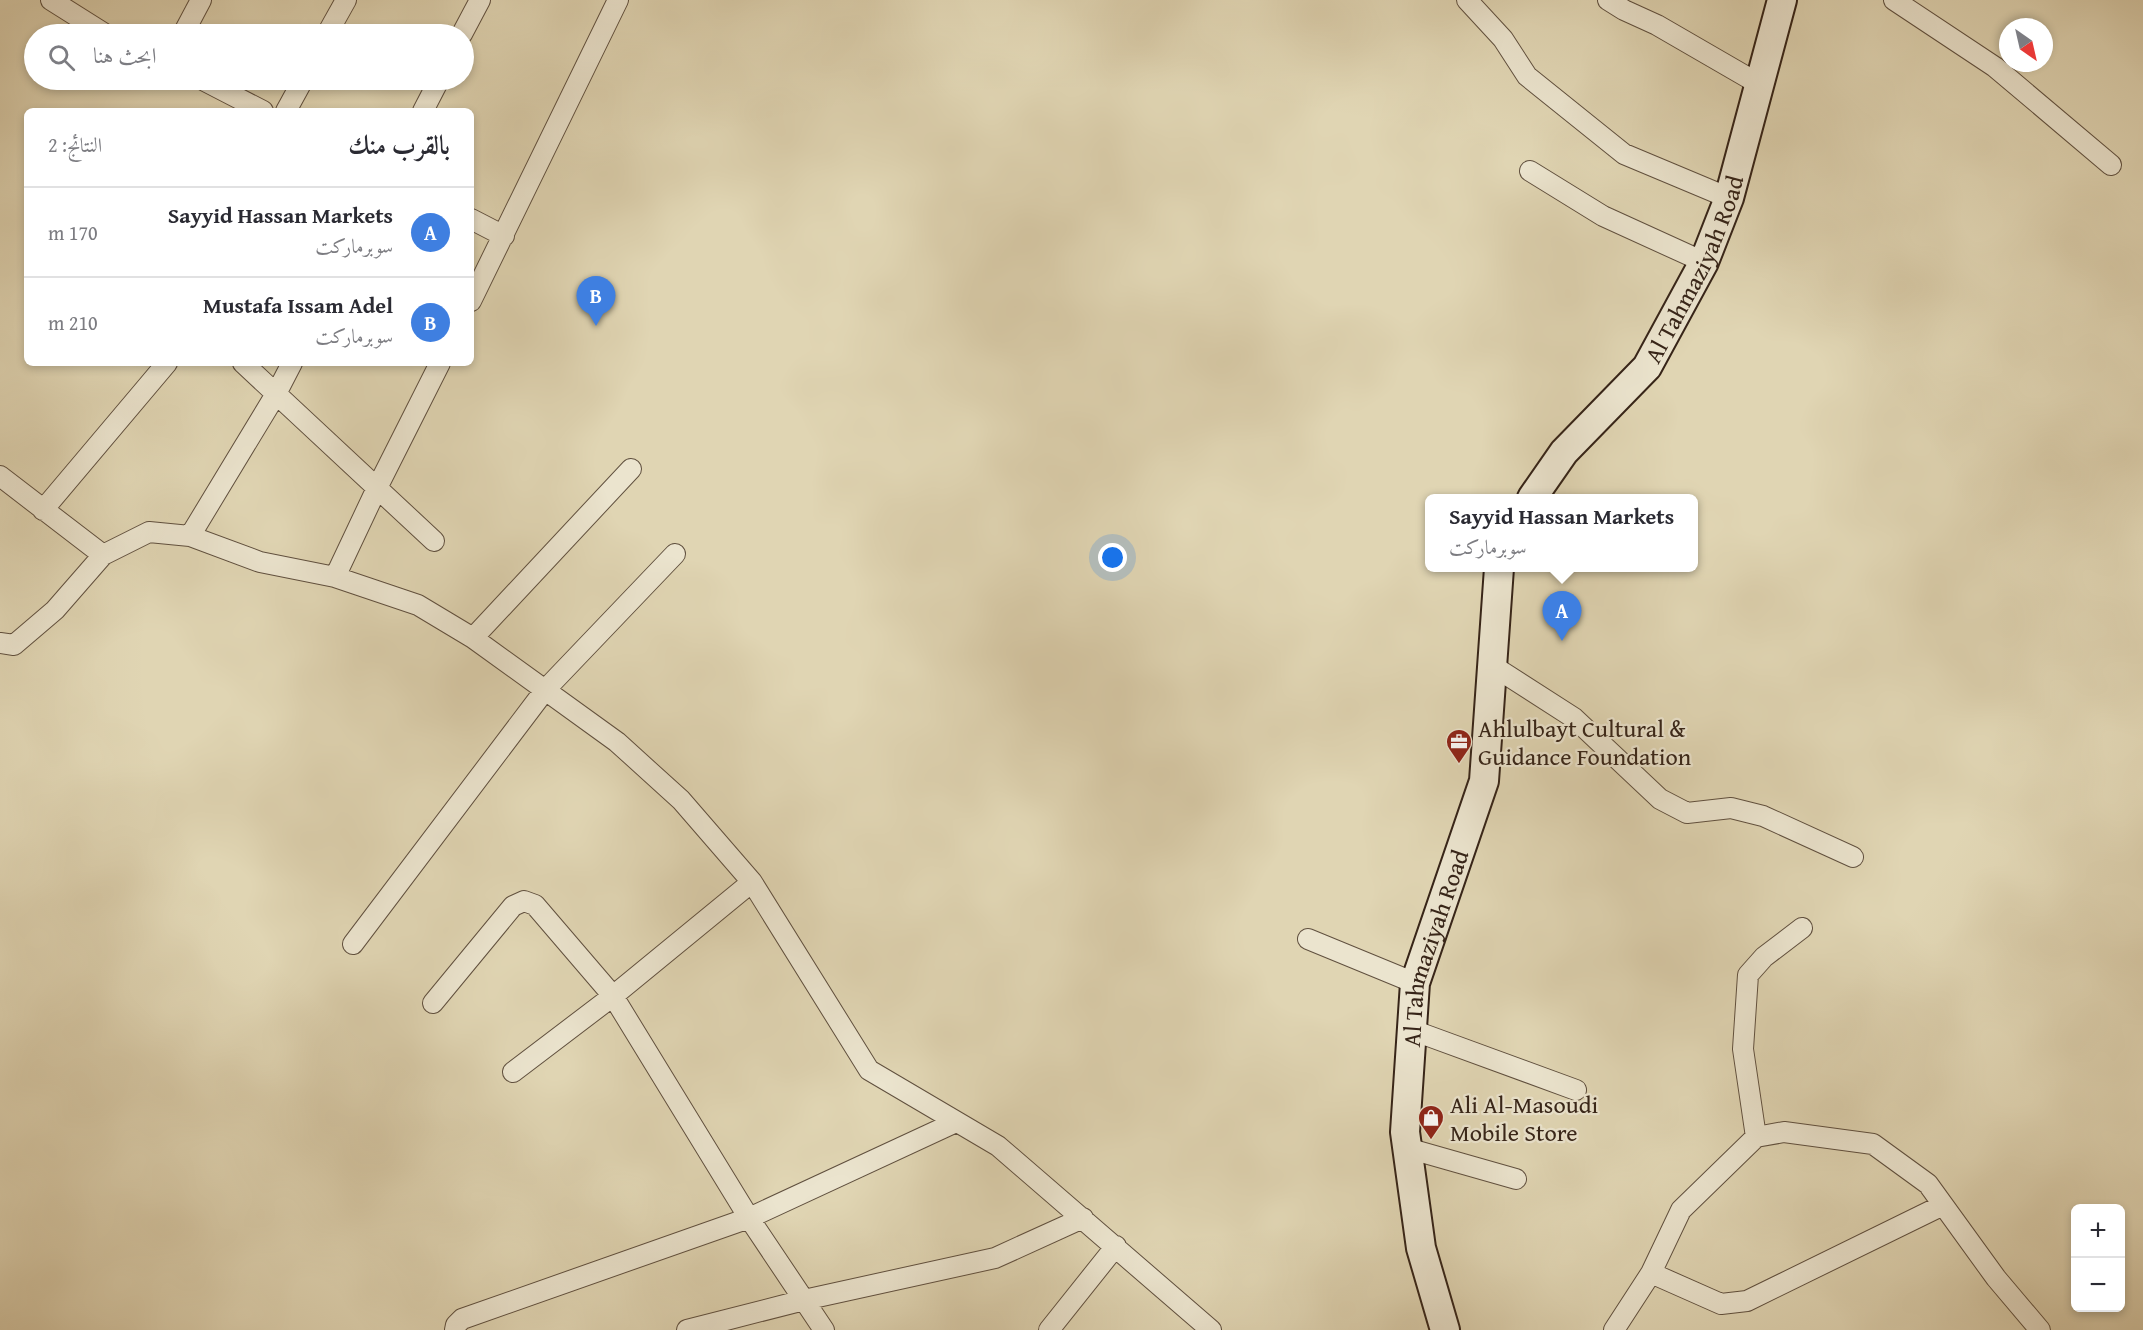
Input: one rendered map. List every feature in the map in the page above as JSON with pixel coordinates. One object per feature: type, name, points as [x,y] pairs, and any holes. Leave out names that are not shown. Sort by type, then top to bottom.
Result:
[{"type":"main road","name":"Al Tahmaziyah Road","points":[[1535,494],[1564,452],[1647,367],[1704,262],[1729,198],[1782,0]]},
{"type":"main road","name":"Al Tahmaziyah Road","points":[[1446,1330],[1421,1248],[1405,1132],[1415,983],[1484,781],[1499,572]]},
{"type":"street","points":[[51,0],[89,24]]},
{"type":"street","points":[[188,24],[201,0]]},
{"type":"street","points":[[333,24],[346,0]]},
{"type":"street","points":[[467,24],[480,0]]},
{"type":"street","points":[[474,295],[618,0]]},
{"type":"street","points":[[1467,0],[1503,39],[1527,76],[1624,154],[1729,198]]},
{"type":"street","points":[[1608,0],[1658,25],[1758,84]]},
{"type":"street","points":[[1894,0],[1995,66],[2111,165]]},
{"type":"street","points":[[222,90],[255,108]]},
{"type":"street","points":[[288,108],[298,90]]},
{"type":"street","points":[[425,108],[434,90]]},
{"type":"street","points":[[1530,171],[1603,216],[1704,262]]},
{"type":"street","points":[[474,221],[504,236]]},
{"type":"street","points":[[44,510],[164,366]]},
{"type":"street","points":[[246,366],[434,541]]},
{"type":"street","points":[[190,536],[276,394],[290,366]]},
{"type":"street","points":[[335,577],[438,366]]},
{"type":"street","points":[[473,638],[631,469]]},
{"type":"street","points":[[0,476],[103,555]]},
{"type":"street","points":[[0,643],[14,645],[55,610],[103,555],[149,532],[190,536],[260,562],[335,577],[418,605],[473,638],[617,742],[681,800],[752,882],[869,1070],[998,1146],[1211,1330]]},
{"type":"street","points":[[353,944],[545,690],[675,554]]},
{"type":"street","points":[[1493,666],[1574,718],[1660,799],[1687,813],[1731,808],[1762,816],[1853,857]]},
{"type":"street","points":[[513,1072],[613,996],[752,882]]},
{"type":"street","points":[[433,1003],[513,906],[524,901],[535,905],[613,996],[748,1218],[824,1330]]},
{"type":"street","points":[[1756,1137],[1743,1049],[1748,975],[1764,957],[1802,928]]},
{"type":"street","points":[[1308,939],[1415,983]]},
{"type":"street","points":[[1412,1030],[1576,1090]]},
{"type":"street","points":[[455,1330],[456,1324],[462,1319],[748,1218],[956,1122]]},
{"type":"street","points":[[1614,1330],[1651,1273],[1681,1210],[1756,1137],[1784,1132],[1873,1144],[1928,1184],[1996,1278],[2040,1330]]},
{"type":"street","points":[[1407,1148],[1516,1179]]},
{"type":"street","points":[[1651,1273],[1720,1304],[1747,1301],[1943,1205]]},
{"type":"street","points":[[687,1330],[804,1300],[995,1258],[1083,1218]]},
{"type":"street","points":[[1050,1330],[1116,1246]]},
{"type":"place","name":"Mustafa Issam Adel","points":[[596,326]]},
{"type":"place","name":"Sayyid Hassan Markets","points":[[1562,641]]},
{"type":"place","name":"Ahlulbayt Cultural & Guidance Foundation","points":[[1459,765]]},
{"type":"place","name":"Ali Al-Masoudi Mobile Store","points":[[1431,1141]]}]
